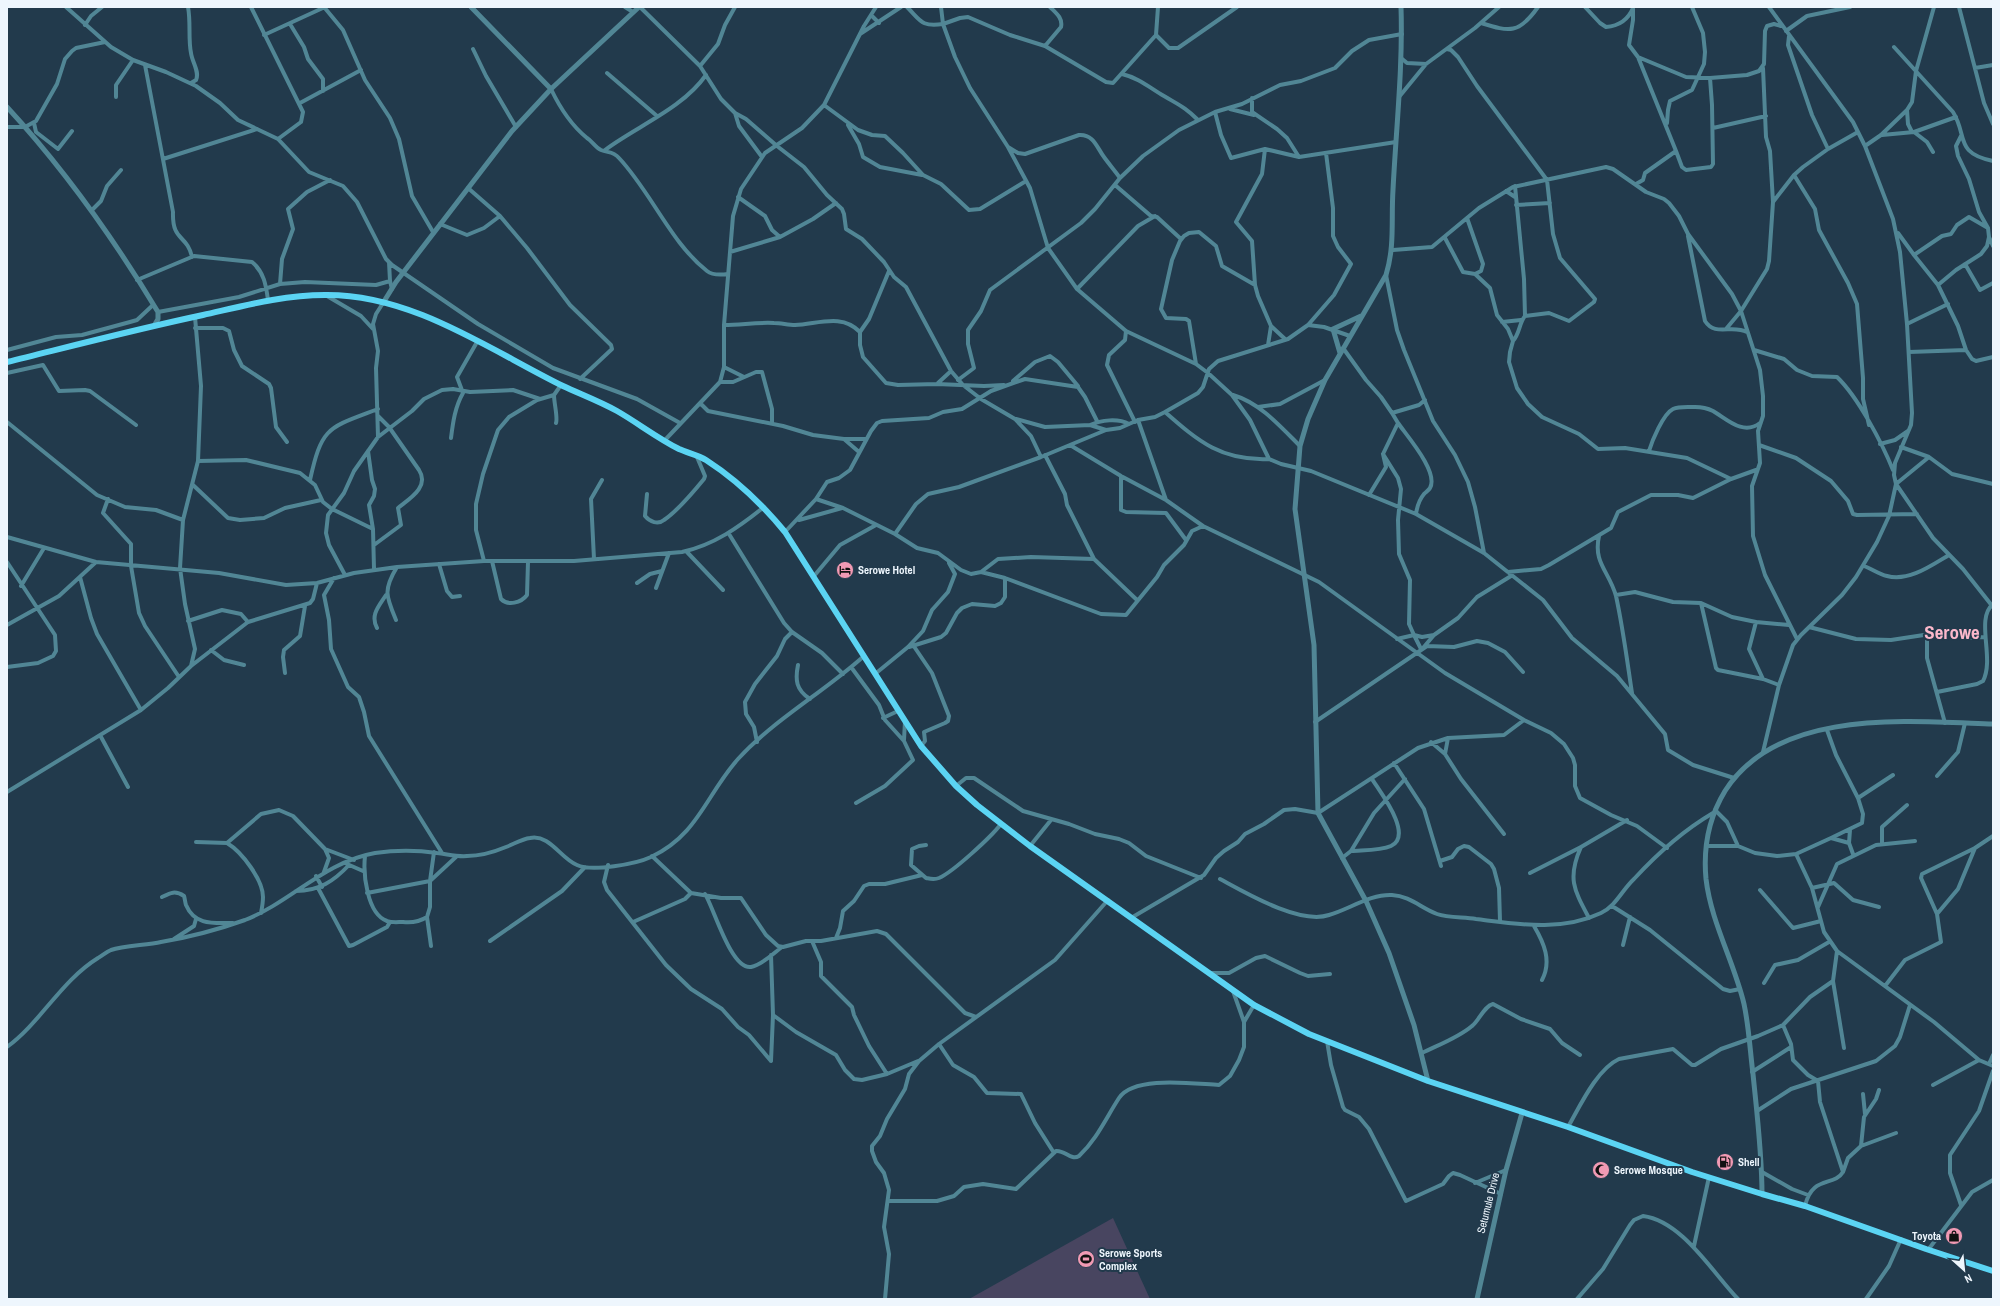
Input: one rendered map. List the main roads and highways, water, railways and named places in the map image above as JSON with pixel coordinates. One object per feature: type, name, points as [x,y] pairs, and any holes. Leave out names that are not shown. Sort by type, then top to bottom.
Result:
[{"type":"main road","points":[[7,362],[268,300],[324,295],[356,298],[383,303],[427,316],[561,385],[615,410],[665,440],[697,457],[704,458],[721,470],[764,508],[785,532],[921,746],[956,786],[1030,846],[1211,973],[1233,991],[1254,1005],[1284,1022],[1327,1041],[1428,1081],[1568,1127],[1709,1177],[1805,1206],[1901,1239],[1928,1250],[1993,1271]]},
{"type":"place","name":"Serowe Hotel","points":[[845,570]]},
{"type":"place","name":"Shell","points":[[1725,1162]]},
{"type":"place","name":"Serowe Mosque","points":[[1601,1170]]},
{"type":"place","name":"Toyota","points":[[1954,1236]]},
{"type":"place","name":"Serowe Sports Complex","points":[[1086,1259]]},
{"type":"district","name":"Serowe","points":[[1952,632]]}]
